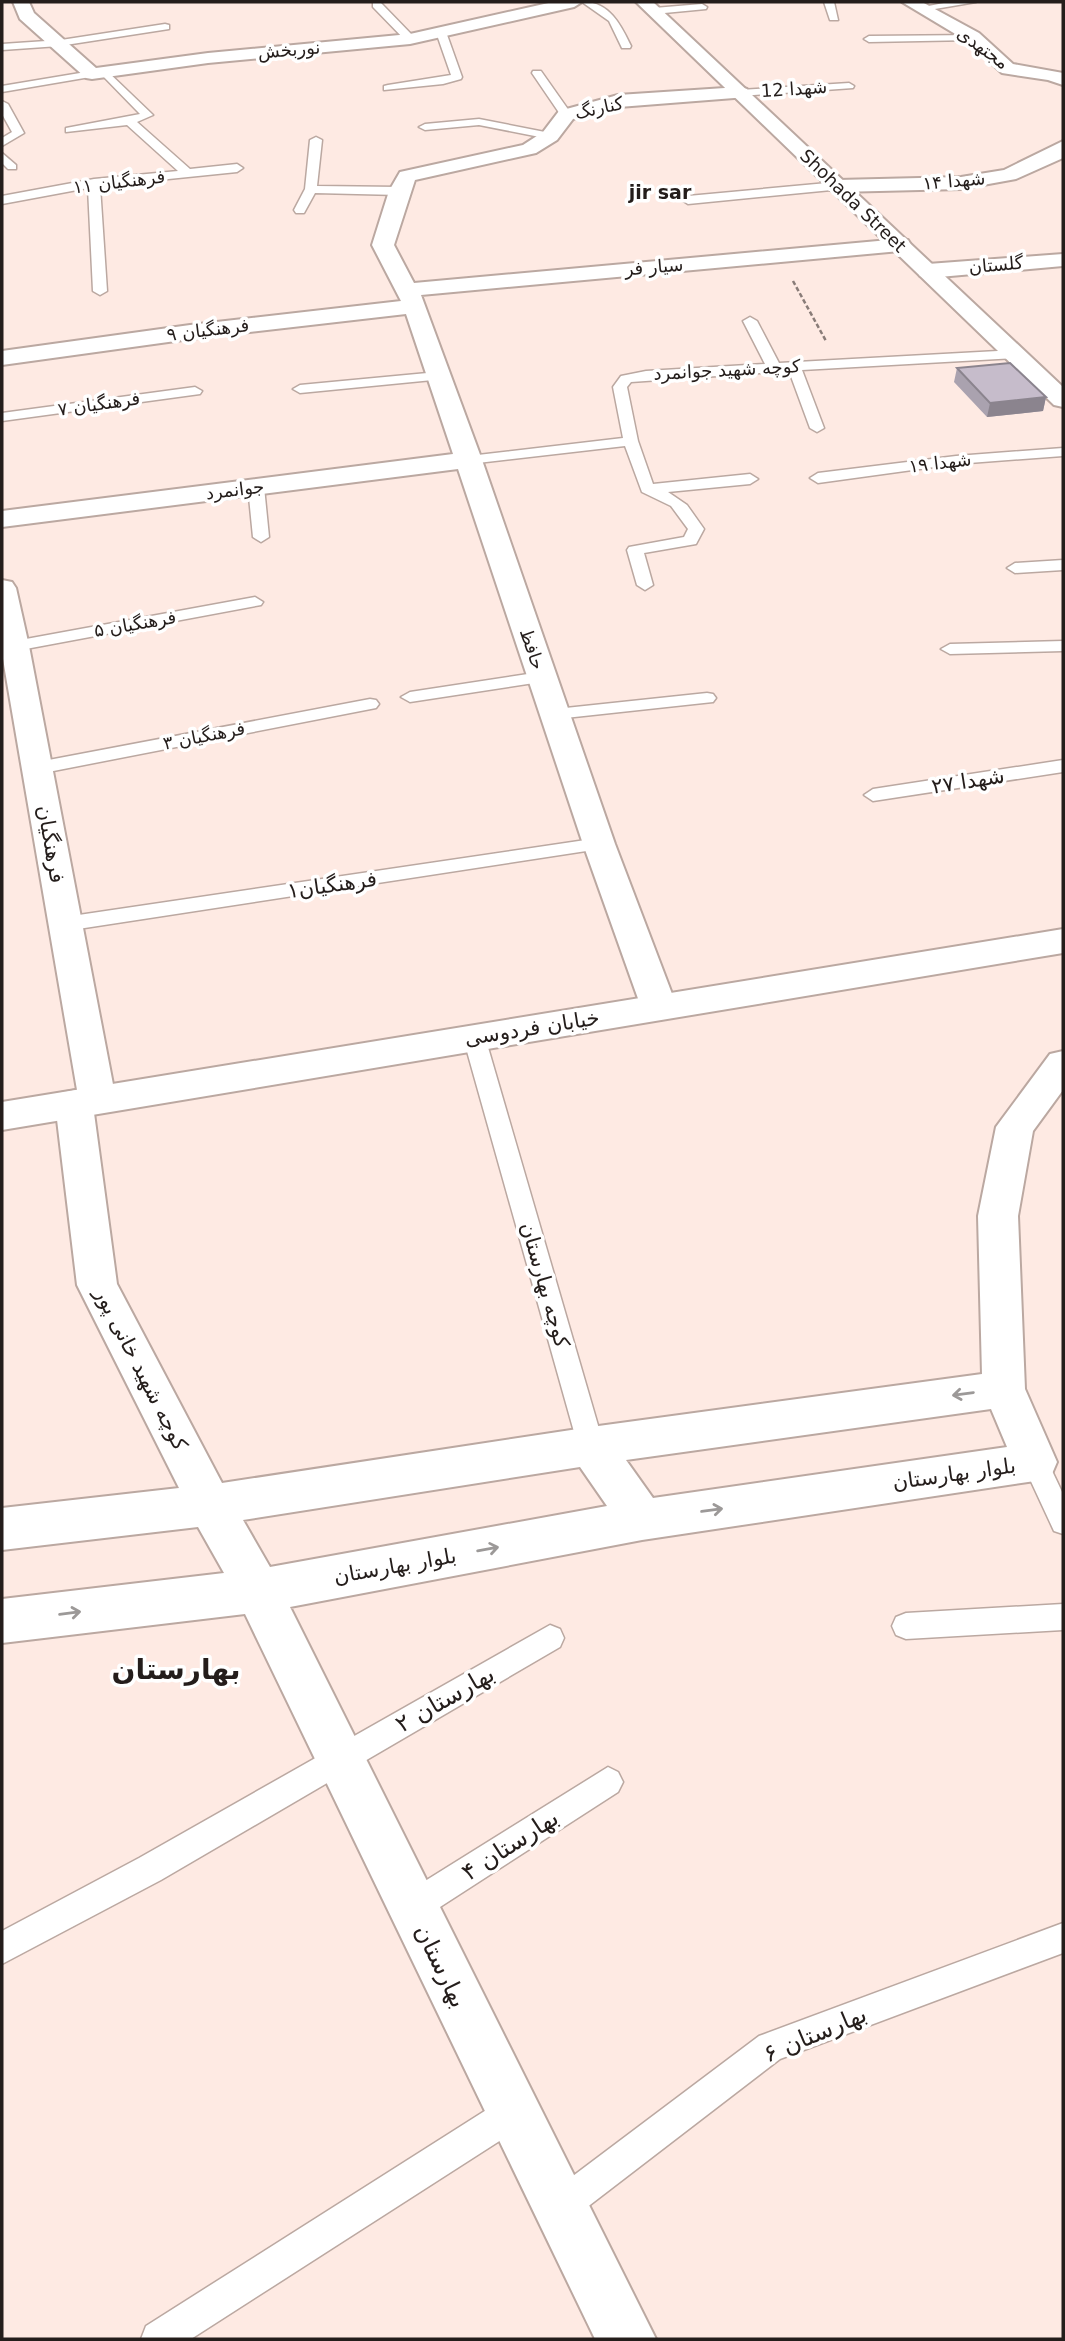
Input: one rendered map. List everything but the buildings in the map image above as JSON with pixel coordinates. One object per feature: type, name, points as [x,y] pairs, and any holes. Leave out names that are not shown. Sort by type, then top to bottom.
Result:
[{"type":"street","points":[[21,2],[26,15],[99,74]]},
{"type":"street","name":"نوربخش","points":[[99,74],[208,58],[410,39],[574,2]]},
{"type":"street","name":"مجتهدی","points":[[917,5],[973,37],[1008,69],[1052,75],[1062,79]]},
{"type":"street","name":"Shohada Street","points":[[649,6],[1063,400]]},
{"type":"street","name":"کنارنگ","points":[[399,191],[407,176],[529,149],[550,136],[566,115],[618,101],[740,93]]},
{"type":"street","name":"شهدا ۱۴","points":[[838,186],[961,183],[1009,174],[1060,152],[1063,147]]},
{"type":"street","name":"حافظ","points":[[399,191],[383,244],[411,298],[599,844],[659,1007]]},
{"type":"street","name":"سیار فر","points":[[411,298],[779,256],[900,245]]},
{"type":"street","name":"گلستان","points":[[928,271],[1063,260]]},
{"type":"street","name":"فرهنگیان ۹","points":[[2,358],[411,298]]},
{"type":"street","name":"جوانمرد","points":[[2,519],[468,460]]},
{"type":"street","name":"فرهنگیان","points":[[2,588],[38,768],[65,924],[86,1102]]},
{"type":"street","name":"خیابان فردوسی","points":[[2,1116],[1063,941]]},
{"type":"street","points":[[2,1529],[210,1505],[591,1447],[1004,1389],[998,1216],[1015,1127],[1063,1064]]},
{"type":"street","name":"کوچه شهید خانی پور","points":[[86,1102],[97,1285],[210,1505],[258,1591]]},
{"type":"street","name":"بلوار بهارستان","points":[[2,1621],[258,1591],[642,1520],[1035,1462],[1004,1389]]},
{"type":"street","name":"کوچه بهارستان","points":[[591,1447],[642,1520]]},
{"type":"street","name":"بهارستان","points":[[258,1591],[626,2339]]},
{"type":"lane","points":[[587,2],[613,19],[626,46]]},
{"type":"lane","points":[[830,2],[834,18]]},
{"type":"lane","points":[[917,5],[971,2]]},
{"type":"lane","points":[[377,5],[410,39]]},
{"type":"lane","points":[[649,6],[702,7]]},
{"type":"lane","points":[[2,47],[165,27]]},
{"type":"lane","points":[[388,88],[443,82],[457,77],[441,32]]},
{"type":"lane","points":[[869,39],[973,37]]},
{"type":"lane","points":[[537,73],[566,115]]},
{"type":"lane","points":[[70,130],[129,121],[147,115],[99,74]]},
{"type":"lane","name":"نوربخش","points":[[2,89],[99,74]]},
{"type":"lane","name":"شهدا 12","points":[[740,93],[849,86]]},
{"type":"lane","points":[[2,104],[19,133],[2,143]]},
{"type":"lane","points":[[129,121],[187,173]]},
{"type":"lane","points":[[425,127],[479,122],[550,136]]},
{"type":"lane","points":[[300,210],[311,189],[316,140]]},
{"type":"lane","points":[[2,156],[12,167]]},
{"type":"lane","name":"فرهنگیان ۱۱","points":[[2,200],[94,183],[237,168]]},
{"type":"lane","points":[[94,183],[100,291]]},
{"type":"lane","points":[[688,200],[838,186]]},
{"type":"lane","points":[[311,189],[399,191]]},
{"type":"lane","points":[[750,321],[774,368]]},
{"type":"lane","name":"کوچه شهید جوانمرد","points":[[647,489],[631,441],[620,387],[626,379],[646,374],[1016,354]]},
{"type":"lane","points":[[794,367],[817,428]]},
{"type":"lane","points":[[300,390],[438,376]]},
{"type":"lane","name":"فرهنگیان ۷","points":[[2,417],[195,391]]},
{"type":"lane","points":[[468,460],[631,441]]},
{"type":"lane","name":"شهدا ۱۹","points":[[818,478],[956,460],[1063,452]]},
{"type":"lane","points":[[647,489],[750,479]]},
{"type":"lane","points":[[256,487],[261,537]]},
{"type":"lane","points":[[645,585],[635,550],[690,541],[696,528],[682,506],[647,489]]},
{"type":"lane","points":[[1015,568],[1063,565]]},
{"type":"lane","name":"فرهنگیان ۵","points":[[9,630],[255,602]]},
{"type":"lane","points":[[950,649],[1063,646]]},
{"type":"lane","points":[[410,697],[541,677]]},
{"type":"lane","points":[[556,714],[707,698]]},
{"type":"lane","name":"فرهنگیان ۳","points":[[38,768],[370,704]]},
{"type":"lane","name":"۲۷ شهدا","points":[[873,795],[1063,766]]},
{"type":"lane","name":"فرهنگیان۱","points":[[65,924],[599,844]]},
{"type":"lane","name":"کوچه بهارستان","points":[[474,1037],[591,1447]]},
{"type":"lane","points":[[1035,1462],[1063,1522]]},
{"type":"lane","points":[[906,1626],[1063,1617]]},
{"type":"lane","name":"بهارستان ۲","points":[[339,1760],[550,1637]]},
{"type":"lane","points":[[2,1948],[150,1869],[339,1760]]},
{"type":"lane","name":"بهارستان ۴","points":[[412,1907],[608,1782]]},
{"type":"lane","name":"بهارستان ۶","points":[[561,2206],[770,2047],[1063,1938]]},
{"type":"lane","points":[[159,2339],[514,2112]]},
{"type":"path","points":[[779,256],[838,364]]},
{"type":"district","name":"jir sar","points":[[660,192]]},
{"type":"district","name":"بهارستان","points":[[176,1669]]}]
